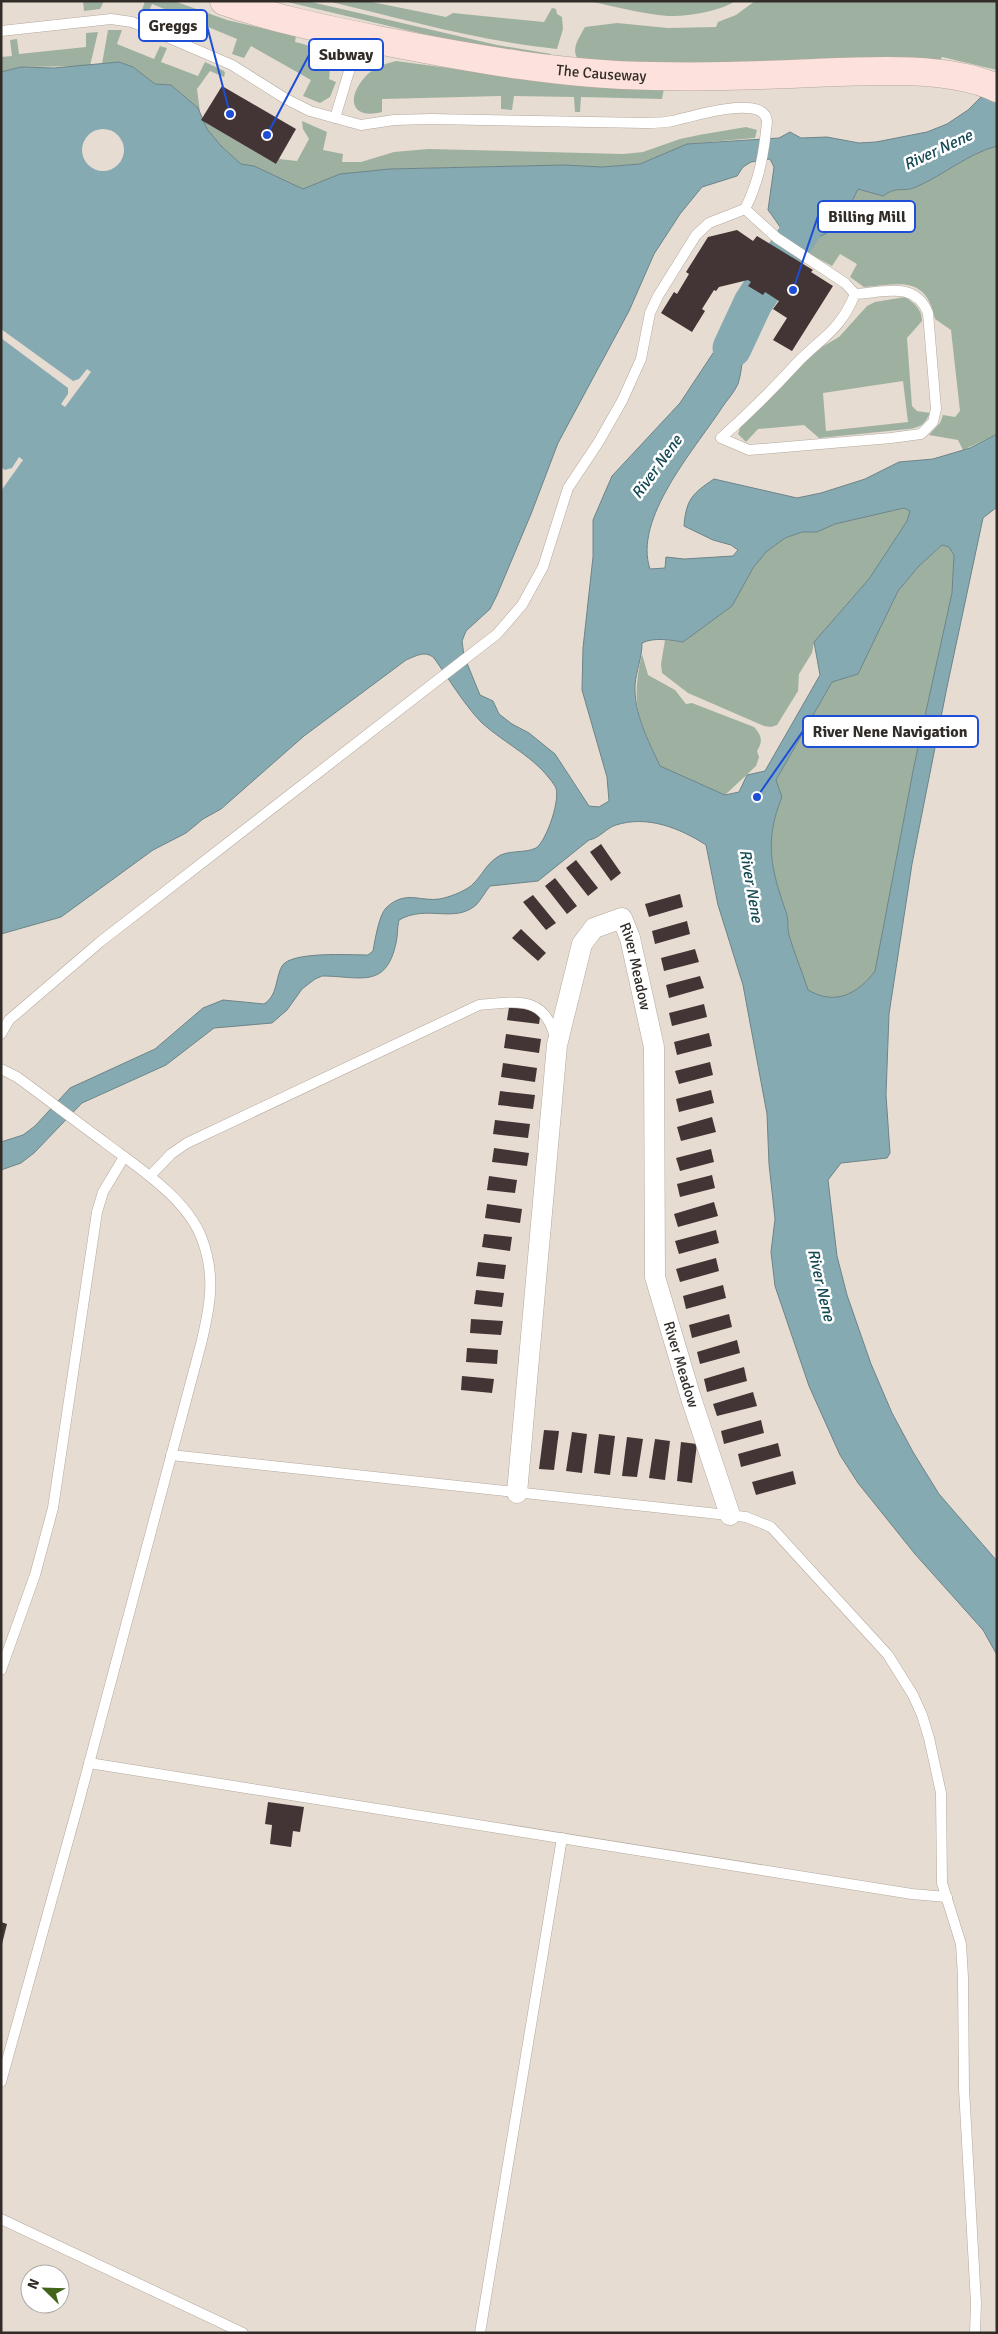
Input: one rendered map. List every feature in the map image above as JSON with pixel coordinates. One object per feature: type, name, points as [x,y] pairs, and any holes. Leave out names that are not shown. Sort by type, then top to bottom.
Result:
[{"type":"street","name":"The Causeway","points":[[224,1],[360,36],[490,61],[563,71],[651,76],[872,72],[937,73],[959,76],[990,85]]},
{"type":"street","name":"River Meadow","points":[[518,1493],[557,1045],[582,944],[594,928],[622,918],[630,938],[654,1047],[655,1277],[691,1398],[730,1515]]},
{"type":"lane","points":[[1,30],[111,19],[132,22],[232,65],[286,99],[310,111],[361,125],[394,120],[448,119],[670,122],[717,109],[745,108],[763,113],[767,118],[760,173],[755,190],[745,209],[709,223],[696,235],[658,296],[650,313],[641,359],[622,401],[598,443],[568,488],[543,567],[522,604],[503,627],[438,682],[100,942],[9,1020],[1,1034]]},
{"type":"lane","points":[[335,118],[360,36]]},
{"type":"lane","points":[[745,209],[777,238],[845,283],[855,294],[911,292],[924,302],[928,312],[936,409],[933,422],[921,434],[749,450],[721,438],[774,389],[796,363],[833,332],[848,310],[855,294]]},
{"type":"lane","points":[[150,1176],[172,1154],[187,1143],[479,1005],[506,1001],[531,1004],[550,1020],[557,1045]]},
{"type":"lane","points":[[1,1068],[17,1077],[150,1176],[188,1213],[202,1238],[210,1270],[210,1306],[89,1763],[1,2082]]},
{"type":"lane","points":[[1,1670],[36,1575],[53,1508],[97,1212],[103,1192],[124,1157]]},
{"type":"lane","points":[[171,1455],[730,1515],[746,1517],[771,1527],[888,1655],[913,1695],[929,1738],[941,1793],[942,1883],[961,1944],[964,2089],[976,2303],[975,2333]]},
{"type":"lane","points":[[89,1763],[912,1894],[947,1897]]},
{"type":"lane","points":[[480,2333],[562,1838]]},
{"type":"lane","points":[[1,2220],[243,2333]]},
{"type":"green space","points":[[83,1],[104,1],[100,9],[84,11]]},
{"type":"green space","points":[[145,1],[174,1],[227,20],[296,36],[295,42],[316,49],[326,58],[330,70],[329,79],[336,82],[330,97],[320,103],[303,96],[311,80],[251,46],[244,58],[232,54],[237,39],[201,24],[194,37],[189,35],[194,21],[152,4],[146,18],[140,16]]},
{"type":"green space","points":[[283,1],[307,1],[497,45],[551,54],[549,57],[499,52]]},
{"type":"green space","points":[[327,1],[367,1],[446,17],[453,13],[544,22],[552,8],[556,9],[557,14],[562,17],[563,29],[557,49],[470,35]]},
{"type":"green space","points":[[588,1],[735,1],[713,10],[668,16],[648,14]]},
{"type":"green space","points":[[755,1],[997,1],[997,70],[942,57],[939,62],[658,66],[580,61],[575,53],[576,44],[585,27],[617,23],[668,28],[716,27],[718,22],[736,15]]},
{"type":"green space","points":[[108,30],[122,30],[117,44],[154,59],[160,46],[167,48],[161,62],[198,76],[205,62],[224,71],[224,77],[210,71],[197,89],[200,113],[198,108],[171,85],[155,84],[133,67],[119,62],[102,64]]},
{"type":"green space","points":[[98,32],[90,66],[21,67],[1,72],[1,57],[12,56],[10,40],[17,39],[19,54],[86,47],[86,33]]},
{"type":"green space","points":[[396,61],[584,86],[664,88],[662,99],[581,97],[580,112],[575,112],[574,97],[514,96],[512,110],[501,109],[501,96],[382,99],[382,112],[372,114],[358,110],[354,99],[355,92],[365,77],[379,67]]},
{"type":"green space","points":[[302,121],[327,132],[323,150],[343,154],[342,162],[361,162],[394,152],[428,149],[623,154],[643,152],[680,139],[699,135],[746,127],[757,130],[755,138],[687,144],[641,164],[602,167],[564,165],[390,169],[340,174],[303,189],[254,166],[241,164],[221,146],[207,129],[204,122],[276,164],[279,159],[297,161],[309,139],[303,129]]},
{"type":"green space","points":[[997,146],[997,434],[963,450],[958,440],[929,435],[940,423],[943,415],[955,417],[960,411],[951,330],[935,319],[931,305],[925,295],[910,285],[864,287],[850,277],[857,264],[840,254],[832,266],[802,250],[806,243],[830,231],[840,222],[858,189],[883,196],[897,190],[911,189],[976,154]]},
{"type":"green space","points":[[905,297],[921,313],[922,321],[907,338],[912,406],[917,411],[930,413],[926,420],[920,426],[909,429],[819,438],[804,425],[758,429],[746,442],[738,434],[741,425],[815,351],[839,337],[867,306],[875,302]],"holes":[[[903,381],[908,422],[826,431],[823,393]]]},
{"type":"green space","points":[[904,508],[910,511],[907,521],[869,579],[814,642],[812,653],[799,674],[798,691],[777,725],[771,727],[764,726],[688,693],[662,673],[661,664],[665,640],[683,642],[732,606],[753,568],[766,552],[785,538],[802,532],[817,532],[835,524]]},
{"type":"green space","points":[[942,545],[949,547],[954,555],[952,593],[914,766],[875,971],[861,986],[845,996],[827,997],[818,995],[808,990],[793,949],[788,932],[787,915],[773,869],[771,842],[776,813],[782,797],[776,780],[832,682],[858,674],[898,591],[918,567]]},
{"type":"green space","points":[[642,654],[648,675],[675,690],[686,704],[692,703],[754,727],[759,733],[761,741],[757,751],[759,757],[756,766],[725,795],[660,766],[642,724],[637,700],[638,672]]},
{"type":"water","points":[[119,62],[133,67],[155,84],[171,85],[198,108],[207,129],[221,146],[241,164],[254,166],[303,189],[340,174],[390,169],[564,165],[602,167],[640,164],[687,144],[779,138],[790,132],[801,138],[827,137],[859,143],[876,142],[927,132],[947,124],[968,110],[980,98],[997,88],[997,146],[966,159],[911,189],[893,191],[883,196],[858,189],[840,222],[827,233],[803,247],[787,236],[768,210],[774,167],[770,159],[751,162],[743,167],[737,176],[702,187],[680,214],[654,254],[629,311],[558,443],[497,595],[490,609],[466,631],[462,641],[464,656],[480,695],[493,701],[499,714],[529,733],[555,754],[589,806],[599,807],[609,801],[607,777],[582,690],[583,648],[593,557],[593,520],[612,476],[680,403],[725,335],[730,317],[745,293],[771,309],[749,336],[744,351],[738,384],[682,464],[658,507],[650,529],[647,549],[650,569],[665,568],[666,557],[684,559],[733,556],[738,550],[731,545],[713,540],[684,526],[687,509],[692,498],[701,488],[714,479],[797,498],[821,493],[865,479],[899,462],[933,459],[970,448],[997,434],[997,507],[983,518],[947,687],[912,864],[889,1014],[886,1095],[890,1153],[887,1158],[841,1163],[828,1180],[837,1256],[847,1295],[871,1364],[892,1413],[939,1494],[997,1561],[997,1655],[983,1630],[915,1554],[858,1483],[840,1455],[809,1386],[775,1286],[771,1252],[775,1219],[769,1164],[767,1114],[743,985],[718,905],[706,845],[685,833],[651,822],[628,822],[616,825],[589,840],[538,881],[490,886],[476,905],[459,913],[420,914],[399,920],[397,940],[391,958],[385,968],[378,974],[359,978],[322,976],[302,989],[287,1010],[272,1023],[214,1028],[166,1065],[82,1103],[34,1153],[21,1163],[1,1170],[1,1142],[23,1135],[35,1126],[70,1088],[155,1049],[203,1008],[223,1000],[264,1004],[272,996],[282,966],[288,961],[322,955],[368,955],[373,951],[379,922],[384,911],[394,902],[408,898],[444,898],[455,894],[471,886],[489,864],[500,855],[536,848],[544,837],[552,819],[557,792],[555,786],[539,767],[474,715],[434,658],[427,654],[420,654],[406,660],[304,736],[221,809],[203,819],[186,833],[153,850],[61,917],[1,934],[1,72],[21,67],[54,68]],"holes":[[[904,508],[910,511],[907,521],[869,579],[814,642],[820,675],[765,771],[747,775],[739,792],[725,795],[660,766],[639,717],[635,696],[642,643],[657,640],[683,642],[732,606],[753,568],[766,552],[785,538],[802,532],[817,532],[835,524]],[[942,545],[949,547],[954,555],[952,593],[914,766],[875,971],[861,986],[845,995],[837,997],[818,995],[808,990],[793,949],[788,932],[787,915],[773,868],[771,841],[776,813],[782,797],[776,780],[832,682],[858,674],[898,591],[918,567]]]},
{"type":"pier","points":[[107,129],[115,132],[121,138],[124,150],[121,162],[115,168],[99,171],[91,168],[85,162],[82,146],[85,138],[91,132]]},
{"type":"pier","points":[[1,329],[73,381],[79,379],[87,369],[91,372],[65,407],[61,404],[68,394],[68,388],[1,338]]},
{"type":"pier","points":[[19,457],[23,460],[1,491],[1,467],[5,470],[12,468]]},
{"type":"building","points":[[222,86],[296,129],[276,164],[201,120]]},
{"type":"building","points":[[737,230],[753,241],[757,236],[813,270],[811,272],[833,286],[792,351],[773,340],[787,318],[773,309],[779,301],[765,292],[763,295],[748,286],[751,282],[748,280],[719,287],[716,291],[714,290],[702,309],[705,311],[692,332],[661,313],[674,292],[677,294],[689,274],[686,272],[708,237]]},
{"type":"building","points":[[601,844],[621,873],[611,881],[590,852]]},
{"type":"building","points":[[576,860],[598,888],[588,896],[566,868]]},
{"type":"building","points":[[555,878],[577,906],[567,914],[545,886]]},
{"type":"building","points":[[680,894],[683,907],[649,917],[645,904]]},
{"type":"building","points":[[533,895],[556,923],[546,930],[523,902]]},
{"type":"building","points":[[687,921],[690,934],[655,944],[652,931]]},
{"type":"building","points":[[521,929],[546,953],[538,961],[512,938]]},
{"type":"building","points":[[695,949],[699,962],[664,971],[661,958]]},
{"type":"building","points":[[700,976],[704,988],[669,998],[666,985]]},
{"type":"building","points":[[704,1004],[707,1017],[672,1026],[669,1013]]},
{"type":"building","points":[[509,1007],[541,1011],[539,1024],[507,1020]]},
{"type":"building","points":[[709,1033],[712,1046],[677,1055],[674,1042]]},
{"type":"building","points":[[506,1034],[541,1039],[539,1053],[504,1048]]},
{"type":"building","points":[[710,1062],[713,1075],[679,1084],[675,1071]]},
{"type":"building","points":[[503,1063],[537,1068],[535,1082],[501,1077]]},
{"type":"building","points":[[711,1090],[714,1103],[679,1112],[676,1099]]},
{"type":"building","points":[[500,1091],[535,1095],[533,1109],[498,1105]]},
{"type":"building","points":[[712,1117],[716,1132],[681,1141],[677,1127]]},
{"type":"building","points":[[495,1120],[530,1124],[528,1138],[493,1134]]},
{"type":"building","points":[[494,1148],[529,1153],[527,1166],[492,1162]]},
{"type":"building","points":[[711,1149],[714,1162],[680,1171],[676,1158]]},
{"type":"building","points":[[712,1175],[715,1188],[680,1197],[677,1184]]},
{"type":"building","points":[[489,1176],[517,1180],[515,1193],[487,1190]]},
{"type":"building","points":[[714,1202],[718,1216],[678,1227],[674,1214]]},
{"type":"building","points":[[487,1204],[522,1209],[520,1223],[485,1218]]},
{"type":"building","points":[[716,1230],[719,1243],[679,1254],[675,1241]]},
{"type":"building","points":[[484,1234],[512,1237],[510,1251],[482,1247]]},
{"type":"building","points":[[716,1258],[719,1271],[680,1282],[676,1269]]},
{"type":"building","points":[[478,1262],[506,1265],[504,1279],[476,1276]]},
{"type":"building","points":[[723,1285],[726,1298],[686,1309],[683,1296]]},
{"type":"building","points":[[476,1290],[504,1293],[502,1307],[474,1304]]},
{"type":"building","points":[[729,1314],[732,1327],[692,1338],[689,1325]]},
{"type":"building","points":[[471,1319],[503,1321],[501,1335],[470,1333]]},
{"type":"building","points":[[737,1340],[740,1353],[700,1364],[697,1352]]},
{"type":"building","points":[[467,1348],[498,1350],[497,1364],[466,1362]]},
{"type":"building","points":[[744,1367],[747,1381],[707,1392],[704,1379]]},
{"type":"building","points":[[462,1376],[494,1379],[492,1393],[461,1390]]},
{"type":"building","points":[[753,1392],[757,1406],[717,1416],[713,1404]]},
{"type":"building","points":[[761,1420],[764,1433],[724,1444],[721,1431]]},
{"type":"building","points":[[544,1430],[559,1431],[554,1470],[539,1469]]},
{"type":"building","points":[[572,1432],[587,1434],[582,1473],[566,1471]]},
{"type":"building","points":[[599,1434],[615,1436],[610,1475],[594,1473]]},
{"type":"building","points":[[627,1437],[643,1439],[637,1477],[622,1476]]},
{"type":"building","points":[[655,1439],[670,1441],[665,1480],[649,1478]]},
{"type":"building","points":[[681,1442],[697,1444],[692,1483],[677,1481]]},
{"type":"building","points":[[778,1443],[781,1456],[741,1467],[738,1454]]},
{"type":"building","points":[[793,1471],[796,1484],[756,1495],[752,1482]]},
{"type":"building","points":[[268,1802],[304,1807],[300,1832],[293,1831],[291,1847],[270,1844],[272,1825],[265,1824]]},
{"type":"building","points":[[1,1922],[7,1924],[2,1944],[1,1944]]},
{"type":"waterway","name":"River Nene","points":[[732,348],[753,303],[817,206]]},
{"type":"place","name":"Greggs","points":[[230,114]]},
{"type":"place","name":"Subway","points":[[267,135]]},
{"type":"place","name":"Billing Mill","points":[[793,290]]},
{"type":"place","name":"River Nene Navigation","points":[[757,797]]}]
